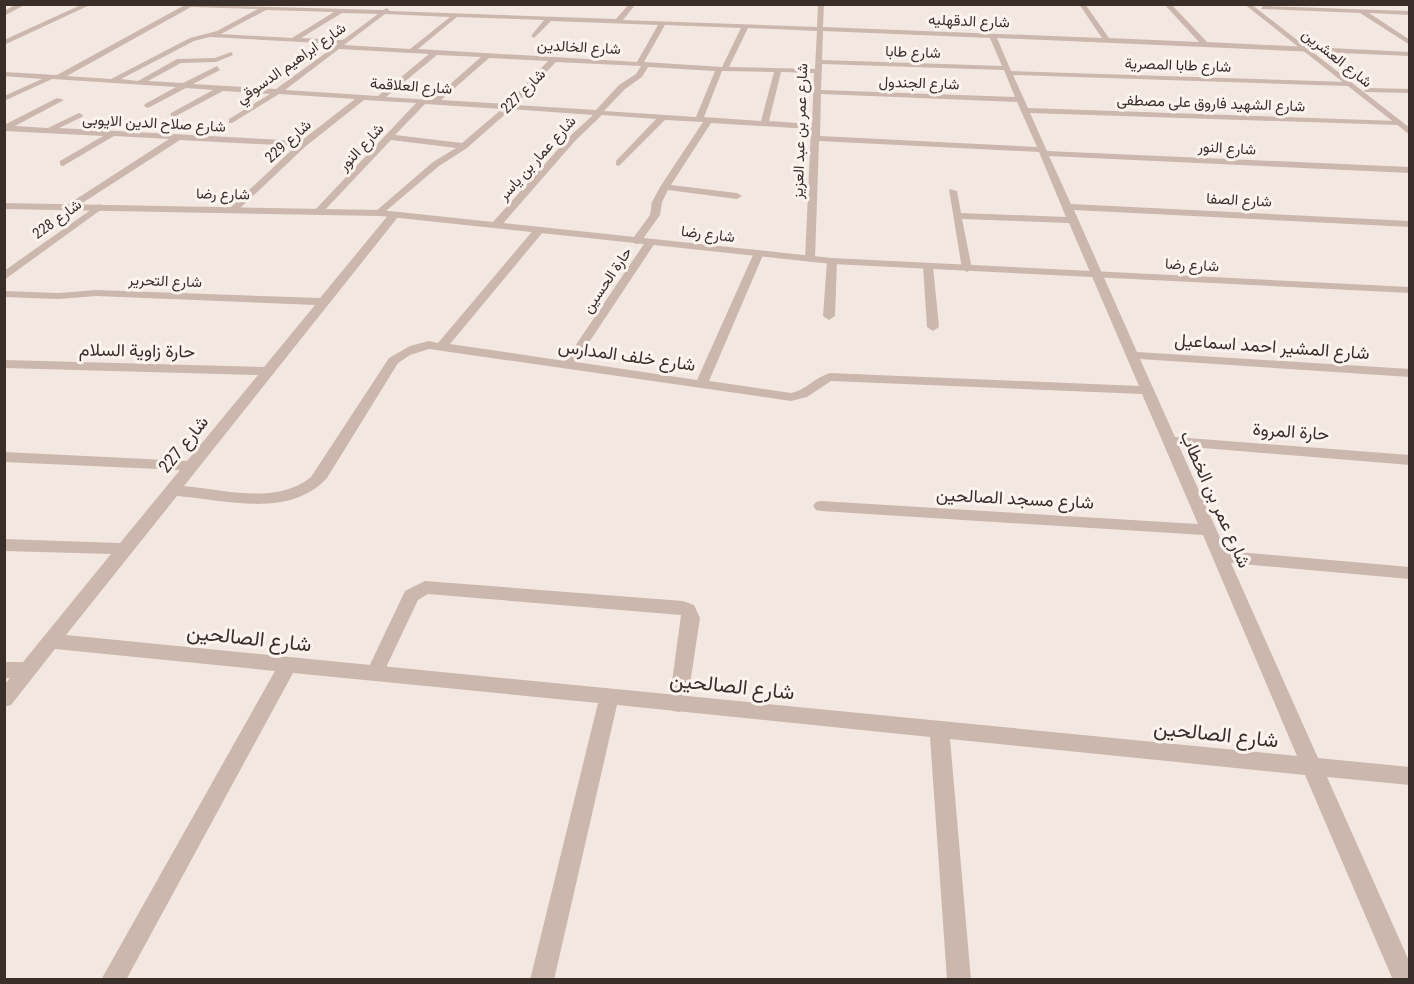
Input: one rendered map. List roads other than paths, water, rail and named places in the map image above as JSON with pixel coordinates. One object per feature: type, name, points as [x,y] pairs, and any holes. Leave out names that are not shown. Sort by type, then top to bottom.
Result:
[{"type":"street","points":[[4,14],[23,4]]},
{"type":"street","points":[[4,43],[89,4]]},
{"type":"street","name":"شارع الدقهليه","points":[[167,4],[618,21],[682,20],[746,25],[1302,47],[1410,54]]},
{"type":"street","name":"شارع ابراهيم الدسوقي","points":[[231,122],[279,91],[394,4]]},
{"type":"street","points":[[618,21],[633,4]]},
{"type":"street","name":"شارع عمر بن عبد العزيز","points":[[810,260],[821,4]]},
{"type":"street","points":[[1082,4],[1107,40]]},
{"type":"street","points":[[1167,4],[1205,44]]},
{"type":"street","name":"شارع العشرين","points":[[1247,4],[1410,133]]},
{"type":"street","points":[[4,99],[55,77],[190,5]]},
{"type":"street","points":[[1260,6],[1410,13]]},
{"type":"street","name":"شارع العشرين","points":[[1260,6],[1410,122]]},
{"type":"street","points":[[112,81],[192,39],[219,33],[264,8]]},
{"type":"street","points":[[293,40],[340,11]]},
{"type":"street","points":[[485,16],[491,11]]},
{"type":"street","points":[[1360,11],[1410,43]]},
{"type":"street","points":[[412,51],[456,15]]},
{"type":"street","points":[[534,36],[550,18]]},
{"type":"street","name":"شارع عمار بن ياسر","points":[[496,225],[621,87],[639,75],[642,64],[663,22]]},
{"type":"street","points":[[699,119],[746,25]]},
{"type":"street","name":"شارع عمر بن الخطاب","points":[[992,35],[1405,980]]},
{"type":"street","name":"شارع الخالدين","points":[[204,36],[293,40],[487,56],[722,69],[777,70],[818,67]]},
{"type":"street","points":[[380,98],[435,52]]},
{"type":"street","points":[[141,82],[180,61],[216,60],[231,54]]},
{"type":"street","points":[[435,101],[487,56]]},
{"type":"street","name":"شارع 227","points":[[4,699],[323,302],[387,214],[436,164],[464,146],[509,106],[554,59]]},
{"type":"street","name":"شارع طابا","points":[[818,67],[1007,70]]},
{"type":"street","points":[[148,106],[218,68]]},
{"type":"street","points":[[764,123],[777,70]]},
{"type":"street","name":"شارع طابا المصرية","points":[[1007,70],[1348,84]]},
{"type":"street","name":"شارع العلاقمة","points":[[4,74],[816,127]]},
{"type":"street","points":[[174,115],[222,87]]},
{"type":"street","points":[[1368,90],[1410,91]]},
{"type":"street","name":"شارع الجندول","points":[[817,92],[1022,105]]},
{"type":"street","name":"شارع 229","points":[[234,209],[303,144],[363,97]]},
{"type":"street","points":[[5,128],[60,100]]},
{"type":"street","name":"شارع النور","points":[[319,211],[423,101]]},
{"type":"street","name":"شارع الشهيد فاروق على مصطفى","points":[[1022,105],[1397,123]]},
{"type":"street","points":[[49,131],[79,115]]},
{"type":"street","points":[[619,163],[663,117]]},
{"type":"street","name":"حارة الحسين","points":[[636,241],[656,212],[657,202],[665,187],[710,120]]},
{"type":"street","name":"شارع صلاح الدين الايوبى","points":[[5,128],[176,139],[303,144]]},
{"type":"street","points":[[63,163],[111,135]]},
{"type":"street","points":[[388,137],[464,146]]},
{"type":"street","name":"شارع النور","points":[[815,138],[1410,170]]},
{"type":"street","points":[[70,207],[176,139]]},
{"type":"street","points":[[665,187],[737,196]]},
{"type":"street","points":[[952,191],[967,269]]},
{"type":"street","name":"شارع رضا","points":[[4,206],[234,209],[387,214],[810,260],[1410,290]]},
{"type":"street","name":"شارع 228","points":[[4,277],[99,207]]},
{"type":"street","name":"شارع الصفا","points":[[957,216],[1069,213],[1410,224]]},
{"type":"street","points":[[443,345],[539,230]]},
{"type":"street","name":"حارة الحسين","points":[[569,364],[650,243]]},
{"type":"street","points":[[701,384],[758,255]]},
{"type":"street","points":[[829,316],[832,261]]},
{"type":"street","points":[[928,266],[933,327]]},
{"type":"street","name":"شارع التحرير","points":[[4,294],[59,296],[96,293],[323,302]]},
{"type":"street","name":"شارع خلف المدارس","points":[[171,490],[270,499],[301,492],[314,484],[322,475],[393,361],[402,353],[415,348],[443,345],[791,398],[807,394],[822,380],[830,377],[1147,390]]},
{"type":"street","name":"شارع المشير احمد اسماعيل","points":[[1131,355],[1410,373]]},
{"type":"street","name":"حارة زاوية السلام","points":[[4,364],[268,371]]},
{"type":"street","name":"حارة المروة","points":[[1169,441],[1410,459]]},
{"type":"street","points":[[4,457],[190,466]]},
{"type":"street","name":"شارع مسجد الصالحين","points":[[821,506],[1208,530]]},
{"type":"street","points":[[4,545],[124,549]]},
{"type":"street","points":[[1219,556],[1410,573]]},
{"type":"street","points":[[375,673],[411,596],[425,587],[683,608],[688,610],[691,618],[678,704]]},
{"type":"street","name":"شارع الصالحين","points":[[51,641],[1410,776]]},
{"type":"street","points":[[113,980],[288,665]]},
{"type":"street","points":[[4,670],[27,670]]},
{"type":"street","points":[[542,980],[609,697]]},
{"type":"street","points":[[939,729],[959,980]]}]
